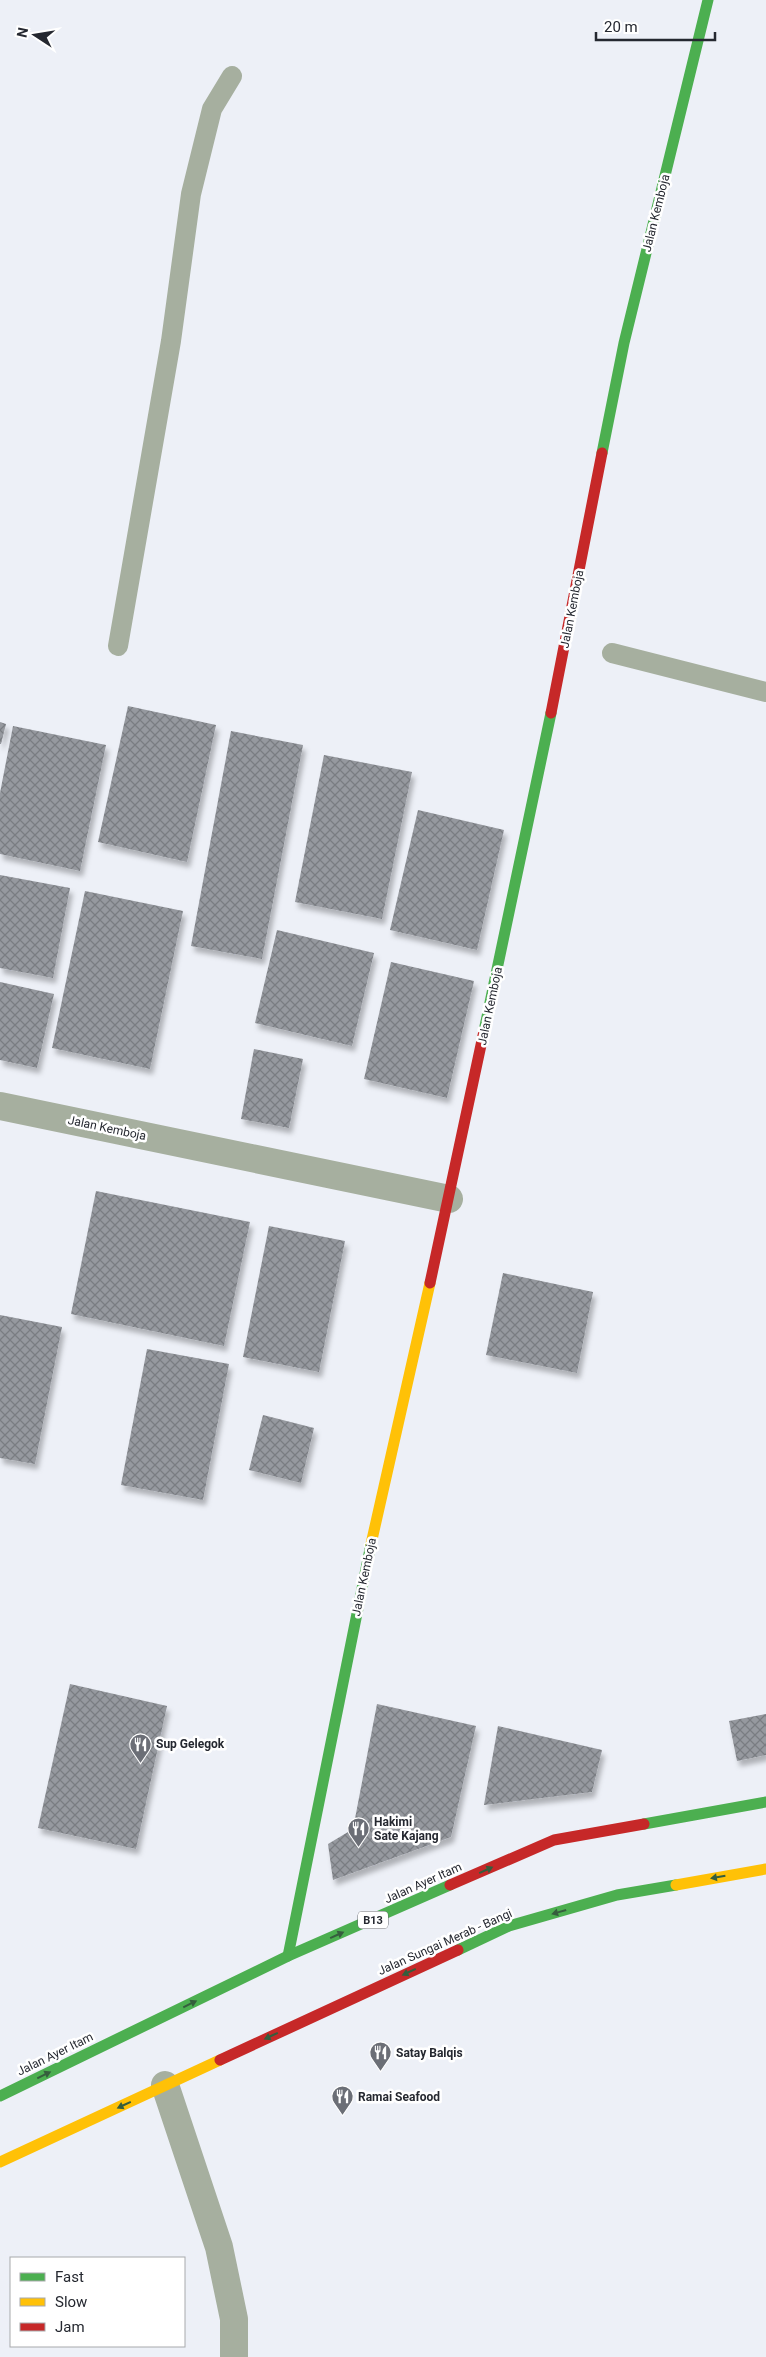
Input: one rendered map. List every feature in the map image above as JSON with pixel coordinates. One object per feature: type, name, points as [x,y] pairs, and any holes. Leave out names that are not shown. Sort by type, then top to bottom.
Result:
[{"type":"street","name":"Jalan Kemboja","points":[[288,1956],[365,1570],[450,1199],[550,718],[624,343],[708,0]]},
{"type":"street","name":"Jalan Kemboja","points":[[0,1106],[450,1199]]},
{"type":"street","name":"Jalan Ayer Itam","points":[[0,2096],[288,1956],[554,1840],[766,1802]]},
{"type":"street","name":"Jalan Sungai Merab - Bangi","points":[[165,2085],[509,1926],[616,1896],[766,1869]]},
{"type":"street","points":[[0,2162],[165,2085],[219,2247],[234,2319],[234,2357]]},
{"type":"lane","points":[[118,646],[171,341],[191,194],[202,140],[212,109],[232,76]]},
{"type":"lane","points":[[612,653],[766,692]]},
{"type":"building","points":[[128,706],[216,725],[187,862],[98,842]]},
{"type":"building","points":[[0,722],[6,724],[1,744],[0,744]]},
{"type":"building","points":[[13,726],[106,745],[80,871],[0,854],[0,793]]},
{"type":"building","points":[[231,731],[303,745],[262,959],[191,946]]},
{"type":"building","points":[[324,755],[412,772],[382,919],[295,902]]},
{"type":"building","points":[[418,810],[504,830],[477,950],[390,930]]},
{"type":"building","points":[[0,875],[70,888],[53,978],[0,968]]},
{"type":"building","points":[[85,891],[183,911],[150,1069],[52,1048]]},
{"type":"building","points":[[277,930],[374,953],[352,1046],[255,1023]]},
{"type":"building","points":[[391,962],[474,981],[447,1098],[364,1079]]},
{"type":"building","points":[[0,982],[54,994],[37,1068],[0,1060]]},
{"type":"building","points":[[254,1049],[303,1059],[289,1128],[241,1119]]},
{"type":"building","points":[[96,1191],[250,1222],[224,1346],[71,1314]]},
{"type":"building","points":[[269,1226],[345,1241],[319,1372],[243,1357]]},
{"type":"building","points":[[503,1273],[593,1292],[577,1373],[486,1355]]},
{"type":"building","points":[[0,1315],[62,1327],[35,1464],[0,1458]]},
{"type":"building","points":[[147,1349],[229,1364],[203,1500],[121,1485]]},
{"type":"building","points":[[263,1415],[314,1428],[301,1483],[249,1470]]},
{"type":"building","points":[[70,1684],[167,1706],[136,1849],[38,1828]]},
{"type":"building","points":[[377,1704],[476,1726],[451,1837],[333,1880],[328,1844],[353,1829]]},
{"type":"building","points":[[766,1714],[766,1755],[737,1761],[729,1721]]},
{"type":"building","points":[[498,1726],[602,1750],[592,1792],[484,1805]]},
{"type":"traffic: fast","points":[[602,453],[624,343],[708,0]]},
{"type":"traffic: fast","points":[[484,1031],[551,713]]},
{"type":"traffic: fast","points":[[288,1956],[371,1544]]},
{"type":"traffic: fast","points":[[644,1824],[766,1802]]},
{"type":"traffic: fast","points":[[0,2096],[288,1956],[450,1885]]},
{"type":"traffic: fast","points":[[458,1950],[509,1926],[617,1895],[676,1885]]},
{"type":"traffic: slow","points":[[371,1544],[430,1283]]},
{"type":"traffic: slow","points":[[676,1885],[766,1869]]},
{"type":"traffic: slow","points":[[0,2162],[220,2060]]},
{"type":"traffic: jam","points":[[551,713],[602,453]]},
{"type":"traffic: jam","points":[[430,1283],[484,1031]]},
{"type":"traffic: jam","points":[[450,1885],[554,1840],[644,1824]]},
{"type":"traffic: jam","points":[[220,2060],[458,1950]]},
{"type":"place","name":"Sup Gelegok","points":[[140,1763]]},
{"type":"place","name":"Hakimi Sate Kajang","points":[[358,1848]]},
{"type":"place","name":"Satay Balqis","points":[[380,2072]]},
{"type":"place","name":"Ramai Seafood","points":[[342,2116]]}]
